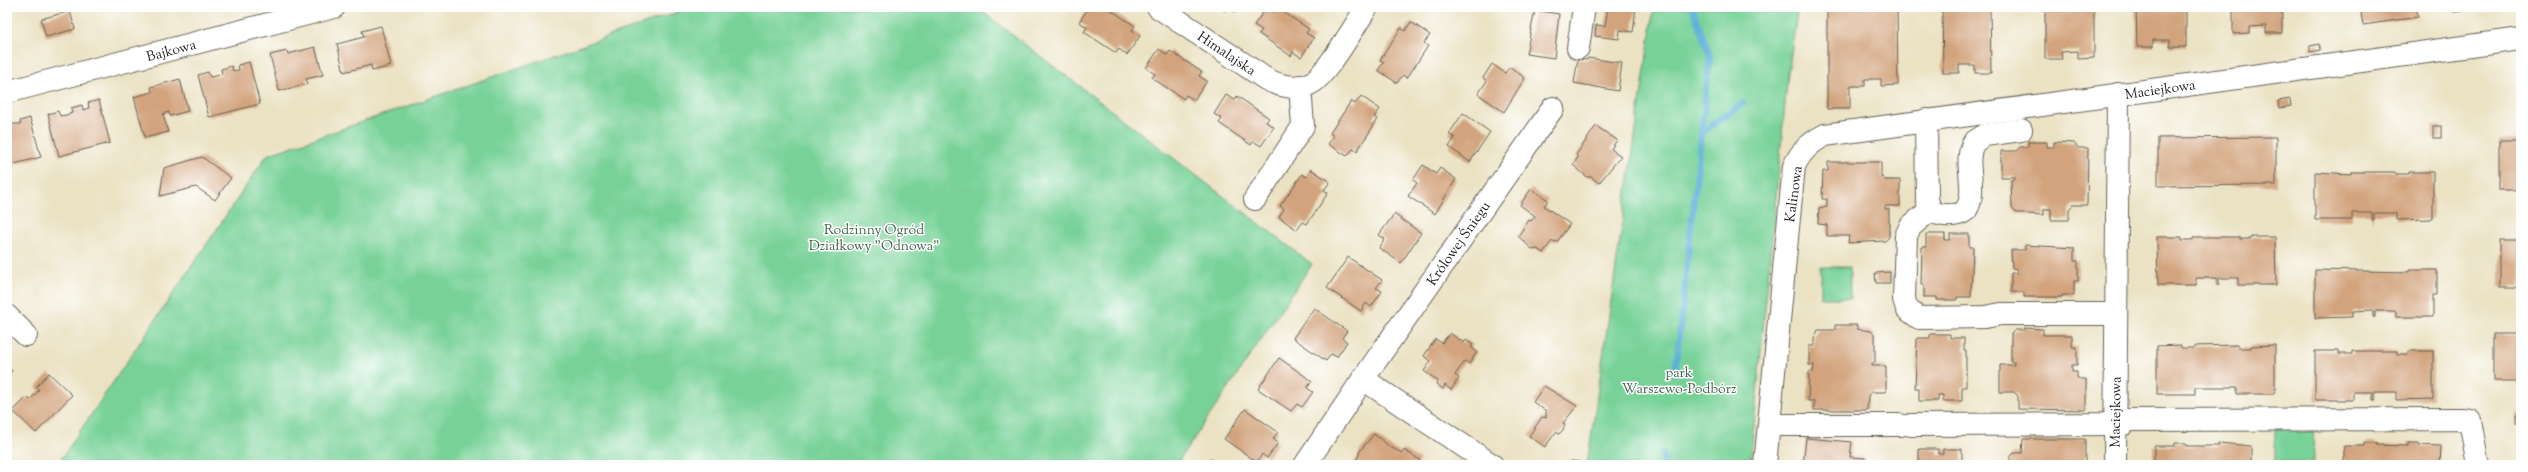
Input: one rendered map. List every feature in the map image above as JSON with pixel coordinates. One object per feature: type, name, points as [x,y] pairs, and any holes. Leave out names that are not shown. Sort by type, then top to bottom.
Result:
[{"type":"street","name":"Bajkowa","points":[[7,92],[334,7]]},
{"type":"street","name":"Himalajska","points":[[1158,7],[1266,80],[1277,85],[1300,86],[1309,84],[1320,76],[1368,7]]},
{"type":"street","points":[[1578,48],[1584,7]]},
{"type":"street","name":"Maciejkowa","points":[[2114,465],[2118,94],[2521,39]]},
{"type":"street","points":[[1255,199],[1303,126],[1300,86]]},
{"type":"street","name":"Kalinowa","points":[[1765,465],[1793,176],[1800,153],[1808,144],[1825,134],[2118,94]]},
{"type":"street","name":"Królowej Śniegu","points":[[1305,465],[1363,379],[1553,108]]},
{"type":"street","points":[[1926,120],[1927,199],[1930,210]]},
{"type":"street","points":[[1930,210],[1943,214],[1955,214],[1966,210],[1971,199],[1971,152],[1974,142],[1985,135],[2021,130]]},
{"type":"street","points":[[1930,210],[1914,223],[1906,236],[1904,299],[1907,310],[1915,316],[2116,314]]},
{"type":"street","points":[[7,316],[26,335]]},
{"type":"street","points":[[1363,379],[1492,465]]},
{"type":"street","points":[[1769,425],[2124,424],[2127,420],[2373,418],[2470,420],[2478,465]]},
{"type":"green space","name":"Rodzinny Ogród Działkowy \"Odnowa\"","points":[[693,7],[976,7],[1312,264],[1176,465],[57,465],[267,155]]},
{"type":"green space","name":"park Warszewo-Podbórz","points":[[1654,7],[1798,7],[1788,73],[1750,465],[1587,465]]},
{"type":"green space","points":[[1821,267],[1850,267],[1850,298],[1821,298]]},
{"type":"green space","points":[[2313,425],[2314,462],[2275,462],[2275,426]]},
{"type":"building","points":[[1089,7],[1106,7],[1135,26],[1132,30],[1140,36],[1127,55],[1119,49],[1116,53],[1084,32],[1087,27],[1079,22]]},
{"type":"building","points":[[1218,7],[1228,7],[1225,11]]},
{"type":"building","points":[[1228,7],[1239,7],[1235,12]]},
{"type":"building","points":[[1267,7],[1275,12],[1277,8],[1309,29],[1306,33],[1314,38],[1301,57],[1293,52],[1291,56],[1259,34],[1262,30],[1254,25]]},
{"type":"building","points":[[1608,7],[1636,7],[1633,32],[1620,30],[1619,39],[1595,36],[1596,25],[1605,26]]},
{"type":"building","points":[[1827,7],[1897,7],[1898,85],[1881,86],[1881,79],[1865,79],[1865,86],[1850,86],[1850,109],[1827,109]]},
{"type":"building","points":[[1942,7],[1990,7],[1991,73],[1975,73],[1975,65],[1959,65],[1959,73],[1943,73]]},
{"type":"building","points":[[2045,7],[2094,7],[2094,58],[2078,59],[2078,51],[2061,52],[2062,59],[2045,59]]},
{"type":"building","points":[[2136,7],[2186,7],[2186,47],[2170,47],[2170,40],[2153,40],[2153,47],[2137,47]]},
{"type":"building","points":[[2233,7],[2282,7],[2282,33],[2266,33],[2266,26],[2249,27],[2249,33],[2233,34]]},
{"type":"building","points":[[2360,7],[2416,7],[2418,17],[2363,25]]},
{"type":"building","points":[[2454,7],[2484,7],[2484,8],[2454,12]]},
{"type":"building","points":[[1535,10],[1559,14],[1554,58],[1526,54]]},
{"type":"building","points":[[70,11],[75,29],[46,37],[41,19]]},
{"type":"building","points":[[1411,22],[1430,35],[1424,43],[1428,46],[1407,78],[1403,75],[1397,83],[1378,70],[1384,62],[1380,60],[1401,28],[1405,31]]},
{"type":"building","points":[[381,26],[391,66],[372,71],[371,65],[344,72],[337,44],[364,37],[362,31]]},
{"type":"building","points":[[2319,44],[2320,50],[2310,52],[2310,46]]},
{"type":"building","points":[[315,47],[323,75],[306,79],[308,84],[279,91],[270,55],[287,51],[288,54]]},
{"type":"building","points":[[1159,49],[1167,55],[1170,51],[1202,72],[1199,76],[1207,81],[1194,100],[1186,95],[1184,99],[1152,78],[1155,74],[1146,68]]},
{"type":"building","points":[[1588,58],[1622,63],[1618,91],[1574,83],[1578,59],[1587,60]]},
{"type":"building","points":[[249,62],[260,104],[209,117],[198,75],[208,72],[210,77],[216,76],[222,74],[221,69],[232,66],[233,71],[239,70],[238,65]]},
{"type":"building","points":[[1492,64],[1505,73],[1510,67],[1525,78],[1504,112],[1478,94],[1487,81],[1483,78]]},
{"type":"building","points":[[180,79],[188,111],[170,116],[169,112],[163,114],[168,132],[145,138],[134,97],[152,92],[151,87]]},
{"type":"building","points":[[1226,95],[1235,100],[1237,96],[1269,118],[1266,122],[1274,127],[1261,146],[1253,141],[1251,145],[1219,123],[1222,119],[1214,114]]},
{"type":"building","points":[[1361,96],[1380,109],[1374,117],[1378,119],[1357,151],[1353,149],[1347,156],[1328,144],[1334,136],[1330,133],[1351,101],[1355,104]]},
{"type":"building","points":[[2290,99],[2291,106],[2279,108],[2278,101]]},
{"type":"building","points":[[99,100],[110,143],[59,156],[48,114],[58,111],[60,116],[66,115],[72,113],[71,108],[82,105],[83,110],[89,108],[88,103]]},
{"type":"building","points":[[1463,113],[1490,132],[1470,162],[1449,147],[1455,138],[1449,134]]},
{"type":"building","points":[[30,118],[41,157],[7,166],[7,124],[21,124],[20,121]]},
{"type":"building","points":[[1596,126],[1617,140],[1611,149],[1621,156],[1599,183],[1591,177],[1587,177],[1573,165],[1578,157],[1576,155]]},
{"type":"building","points":[[2433,126],[2441,126],[2441,138],[2433,138]]},
{"type":"building","points":[[2276,137],[2276,185],[2158,186],[2158,138]]},
{"type":"building","points":[[2499,141],[2521,141],[2521,190],[2499,190]]},
{"type":"building","points":[[2028,142],[2047,142],[2047,147],[2054,147],[2054,142],[2074,143],[2078,148],[2088,148],[2087,205],[2073,205],[2069,209],[2069,220],[2051,220],[2051,209],[2044,209],[2044,215],[2016,213],[2012,208],[2011,180],[2015,180],[2015,177],[2001,177],[2001,151],[2016,151],[2020,147],[2028,147]]},
{"type":"building","points":[[202,157],[231,178],[215,200],[196,187],[160,196],[164,168]]},
{"type":"building","points":[[1828,162],[1881,162],[1881,176],[1885,180],[1900,180],[1900,206],[1885,206],[1885,209],[1889,209],[1889,237],[1885,241],[1848,243],[1849,236],[1827,236],[1827,225],[1818,224],[1819,208],[1827,206],[1827,199],[1822,199],[1823,171],[1828,171]]},
{"type":"building","points":[[1423,165],[1436,174],[1440,168],[1456,179],[1435,214],[1408,196],[1417,183],[1413,180]]},
{"type":"building","points":[[1311,169],[1330,182],[1324,190],[1328,193],[1307,224],[1303,222],[1297,230],[1279,217],[1284,209],[1280,206],[1302,174],[1306,177]]},
{"type":"building","points":[[2315,172],[2351,174],[2351,172],[2396,172],[2396,174],[2409,174],[2409,172],[2433,172],[2433,219],[2396,220],[2396,213],[2374,213],[2374,220],[2372,220],[2372,213],[2352,213],[2352,220],[2315,220]]},
{"type":"building","points":[[1531,189],[1548,200],[1544,206],[1570,224],[1557,242],[1552,241],[1543,253],[1537,249],[1533,250],[1518,236],[1529,220],[1531,221],[1535,216],[1520,205]]},
{"type":"building","points":[[1394,214],[1421,233],[1401,263],[1379,248],[1385,239],[1379,235]]},
{"type":"building","points":[[1926,234],[1945,234],[1945,240],[1950,240],[1950,234],[1969,234],[1969,247],[1973,247],[1971,297],[1957,297],[1957,300],[1937,300],[1937,297],[1924,297],[1924,285],[1921,285],[1922,247],[1926,247]]},
{"type":"building","points":[[2157,237],[2182,237],[2182,240],[2190,240],[2194,239],[2194,237],[2240,237],[2240,239],[2251,239],[2251,237],[2275,237],[2276,285],[2238,285],[2238,278],[2219,278],[2219,285],[2217,285],[2217,278],[2196,278],[2196,285],[2158,285]]},
{"type":"building","points":[[2500,240],[2521,240],[2521,287],[2500,287]]},
{"type":"building","points":[[2025,245],[2074,248],[2074,261],[2078,261],[2078,281],[2074,281],[2074,295],[2062,295],[2062,297],[2024,297],[2024,292],[2011,292],[2011,273],[2017,273],[2017,269],[2012,268],[2011,250],[2025,250]]},
{"type":"building","points":[[1348,257],[1382,280],[1376,288],[1382,291],[1371,307],[1366,303],[1361,311],[1327,288]]},
{"type":"building","points":[[2315,270],[2409,272],[2409,270],[2437,270],[2437,295],[2433,295],[2433,317],[2396,317],[2396,311],[2375,311],[2375,317],[2373,317],[2373,310],[2353,311],[2353,317],[2315,318]]},
{"type":"building","points":[[1890,272],[1890,283],[1876,283],[1875,273]]},
{"type":"building","points":[[1314,308],[1347,331],[1342,338],[1347,342],[1337,357],[1331,354],[1326,361],[1293,338]]},
{"type":"building","points":[[1835,325],[1857,325],[1857,329],[1871,331],[1875,335],[1875,363],[1872,363],[1872,366],[1886,366],[1886,392],[1871,392],[1868,396],[1867,410],[1814,410],[1814,401],[1808,401],[1809,372],[1813,372],[1814,365],[1809,365],[1809,346],[1814,346],[1814,338],[1818,330],[1835,330]]},
{"type":"building","points":[[2024,328],[2043,329],[2043,335],[2072,335],[2072,347],[2077,347],[2077,365],[2072,365],[2072,372],[2077,372],[2077,379],[2086,379],[2086,410],[2018,409],[2018,396],[2014,392],[2000,392],[2000,365],[2014,365],[2014,362],[2011,362],[2011,334],[2015,330],[2024,330]]},
{"type":"building","points":[[1450,333],[1464,343],[1466,340],[1473,345],[1471,347],[1477,352],[1469,364],[1465,361],[1455,375],[1459,378],[1451,390],[1445,385],[1443,389],[1436,384],[1438,381],[1424,371],[1431,361],[1424,356],[1435,339],[1442,343]]},
{"type":"building","points":[[1930,334],[1950,334],[1950,338],[1964,338],[1964,350],[1966,350],[1966,387],[1962,387],[1962,401],[1943,401],[1943,395],[1938,395],[1938,401],[1919,401],[1919,388],[1915,388],[1917,338],[1930,338]]},
{"type":"building","points":[[2493,334],[2517,334],[2517,337],[2521,337],[2521,381],[2493,381]]},
{"type":"building","points":[[2181,345],[2181,348],[2194,348],[2193,346],[2238,345],[2238,348],[2251,348],[2251,346],[2275,345],[2275,394],[2237,394],[2237,387],[2195,387],[2195,394],[2157,394],[2157,346]]},
{"type":"building","points":[[2315,351],[2339,351],[2339,354],[2352,354],[2352,351],[2397,351],[2397,354],[2409,354],[2409,351],[2433,351],[2433,399],[2396,400],[2396,392],[2375,392],[2375,400],[2373,400],[2373,392],[2353,392],[2353,400],[2315,400]]},
{"type":"building","points":[[1279,358],[1312,381],[1307,388],[1313,392],[1302,407],[1297,404],[1291,411],[1258,389]]},
{"type":"building","points":[[7,366],[12,371],[7,376]]},
{"type":"building","points":[[49,373],[72,395],[36,433],[13,411],[27,397],[30,400],[39,390],[36,387]]},
{"type":"building","points":[[1544,386],[1577,406],[1563,423],[1565,424],[1563,430],[1559,434],[1556,432],[1545,447],[1529,436],[1542,417],[1546,418],[1546,411],[1533,402]]},
{"type":"building","points":[[1245,409],[1278,432],[1273,439],[1278,443],[1267,458],[1262,454],[1257,462],[1224,439]]},
{"type":"building","points":[[2516,414],[2521,414],[2521,422],[2516,422]]},
{"type":"building","points":[[1374,434],[1390,447],[1402,453],[1404,450],[1420,460],[1416,465],[1353,465],[1359,455],[1359,452]]},
{"type":"building","points":[[1806,438],[1852,442],[1850,457],[1865,458],[1864,465],[1803,465]]},
{"type":"building","points":[[2023,439],[2085,439],[2085,465],[2010,465],[2010,457],[2014,453],[2022,453]]},
{"type":"building","points":[[2175,443],[2186,443],[2186,446],[2219,446],[2219,443],[2251,446],[2251,465],[2154,465],[2154,446],[2175,446]]},
{"type":"building","points":[[2365,443],[2376,443],[2376,445],[2408,446],[2408,443],[2419,443],[2419,445],[2441,446],[2440,465],[2344,465],[2344,446],[2365,446]]},
{"type":"building","points":[[1919,449],[1938,449],[1938,454],[1943,454],[1943,449],[1962,449],[1962,462],[1966,462],[1966,465],[1915,465],[1915,462],[1919,462]]},
{"type":"building","points":[[1210,459],[1219,465],[1206,465]]},
{"type":"building","points":[[1571,461],[1580,462],[1579,465],[1571,465]]},
{"type":"waterway","points":[[1675,373],[1710,55],[1692,7]]},
{"type":"waterway","points":[[1701,133],[1743,103]]},
{"type":"waterway","points":[[1663,455],[1663,465]]}]
